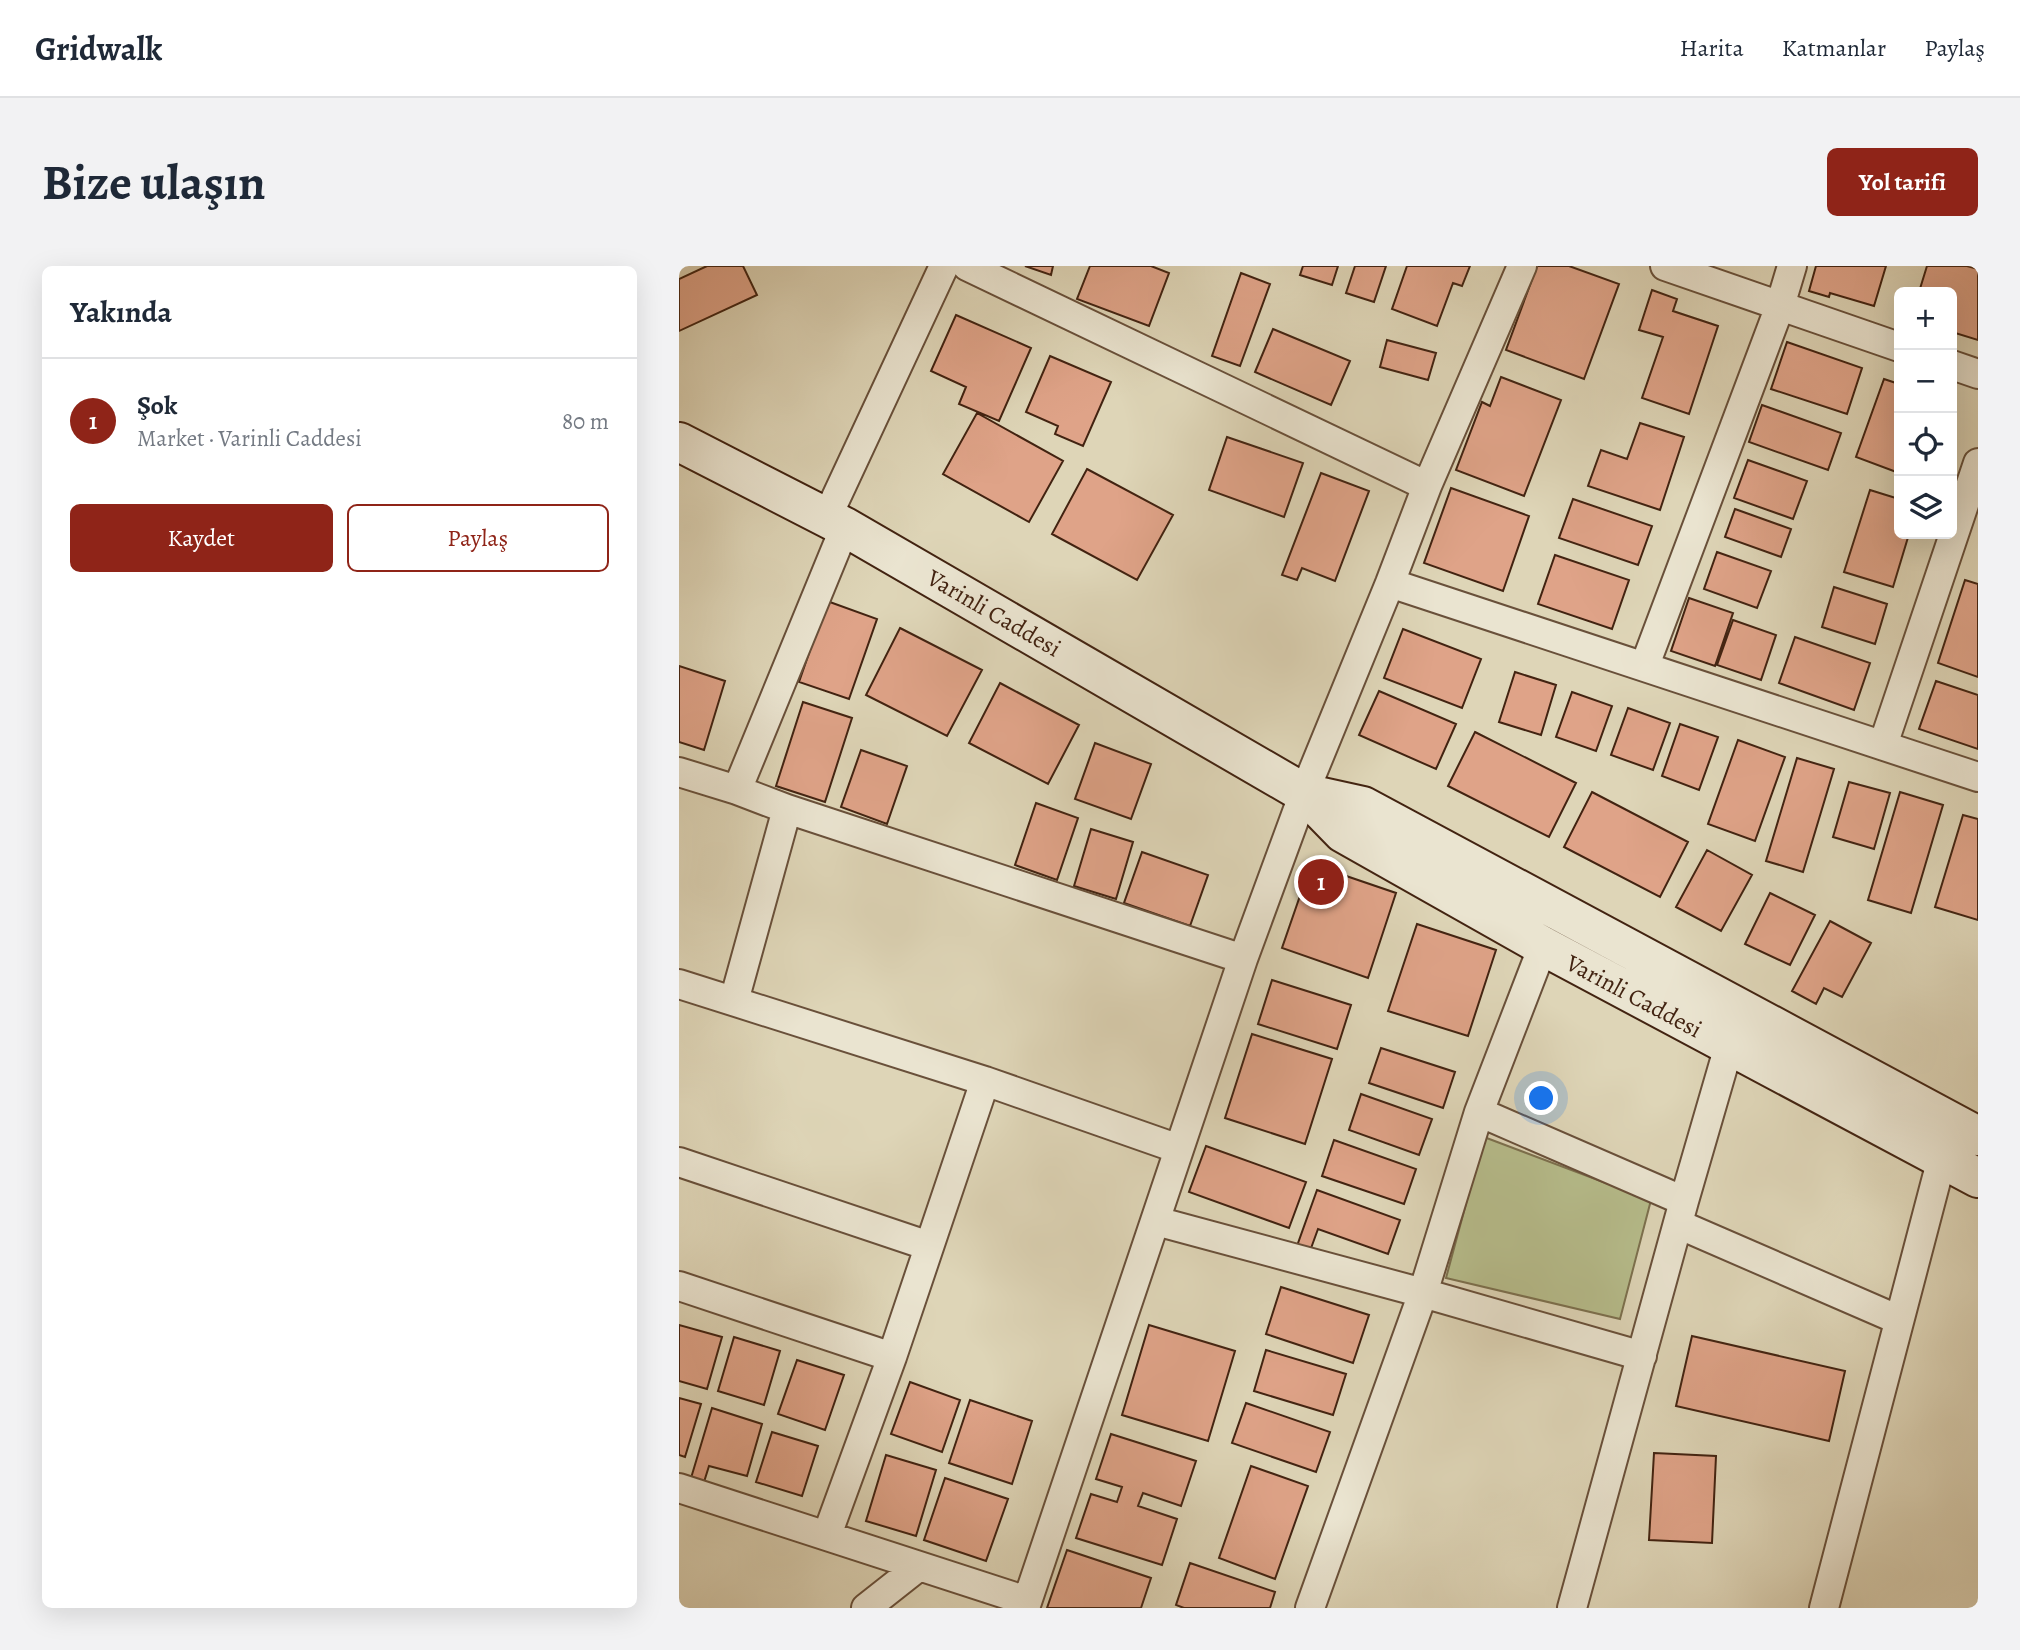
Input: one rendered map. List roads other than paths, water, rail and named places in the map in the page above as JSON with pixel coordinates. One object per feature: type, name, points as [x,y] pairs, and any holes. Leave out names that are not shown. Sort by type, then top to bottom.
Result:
[{"type":"street","points":[[737,790],[836,522],[944,266]]},
{"type":"street","points":[[967,266],[1427,486]]},
{"type":"street","points":[[679,1488],[827,1535],[1026,1604],[1243,959],[1304,793],[1427,486],[1522,266]]},
{"type":"street","points":[[1665,266],[1894,345]]},
{"type":"street","points":[[1645,665],[1780,306],[1792,266]]},
{"type":"street","points":[[1957,367],[1978,374]]},
{"type":"street","name":"Varinli Caddesi","points":[[679,442],[836,522],[1304,793],[1343,834],[1543,946],[1978,1178]]},
{"type":"street","points":[[1883,746],[1978,463]]},
{"type":"street","points":[[1390,583],[1978,777]]},
{"type":"street","points":[[679,772],[1243,959]]},
{"type":"street","name":"Varinli Caddesi","points":[[1304,793],[1363,806],[1978,1136]]},
{"type":"street","points":[[734,1001],[787,810]]},
{"type":"street","points":[[1310,1608],[1423,1293],[1479,1112],[1543,946]]},
{"type":"street","points":[[679,984],[985,1081],[1179,1149]]},
{"type":"street","points":[[1572,1608],[1729,1046]]},
{"type":"street","points":[[827,1535],[892,1357],[985,1081]]},
{"type":"street","points":[[1479,1112],[1899,1320]]},
{"type":"street","points":[[1824,1608],[1942,1158]]},
{"type":"street","points":[[679,1162],[929,1246]]},
{"type":"street","points":[[1156,1221],[1642,1356]]},
{"type":"street","points":[[679,1286],[892,1357]]},
{"type":"street","points":[[866,1608],[918,1567]]},
{"type":"place","name":"Şok","points":[[1321,882]]}]
